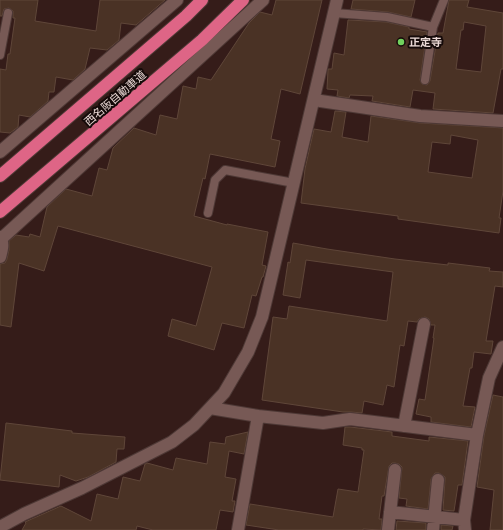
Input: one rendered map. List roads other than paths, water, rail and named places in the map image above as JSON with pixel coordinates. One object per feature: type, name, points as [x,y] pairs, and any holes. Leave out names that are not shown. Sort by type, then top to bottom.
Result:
[{"type":"highway","name":"西名阪自動車道","points":[[0,176],[186,16],[202,0]]},
{"type":"highway","name":"西名阪自動車道","points":[[0,212],[202,40],[243,0]]},
{"type":"street","points":[[0,152],[177,0]]},
{"type":"street","points":[[2,528],[24,514],[82,488],[172,442],[194,425],[224,393],[248,352],[262,317],[337,0]]},
{"type":"street","points":[[0,257],[3,250],[1,238],[211,49],[261,1]]},
{"type":"street","points":[[314,100],[420,116],[503,121]]},
{"type":"street","points":[[404,426],[424,324]]},
{"type":"street","points":[[390,512],[434,517],[464,525],[477,435],[489,378],[503,346]]},
{"type":"street","points":[[210,408],[258,416],[323,423],[350,419],[477,435]]},
{"type":"street","points":[[238,530],[258,416]]},
{"type":"street","points":[[388,530],[395,470]]},
{"type":"street","points":[[433,530],[438,480]]},
{"type":"lane","points":[[426,80],[433,27],[444,0]]},
{"type":"lane","points":[[0,55],[1,43],[8,13]]},
{"type":"lane","points":[[334,13],[387,17],[433,27]]},
{"type":"lane","points":[[208,213],[215,180],[225,170],[294,183]]},
{"type":"place","name":"正定寺","points":[[401,42]]}]
